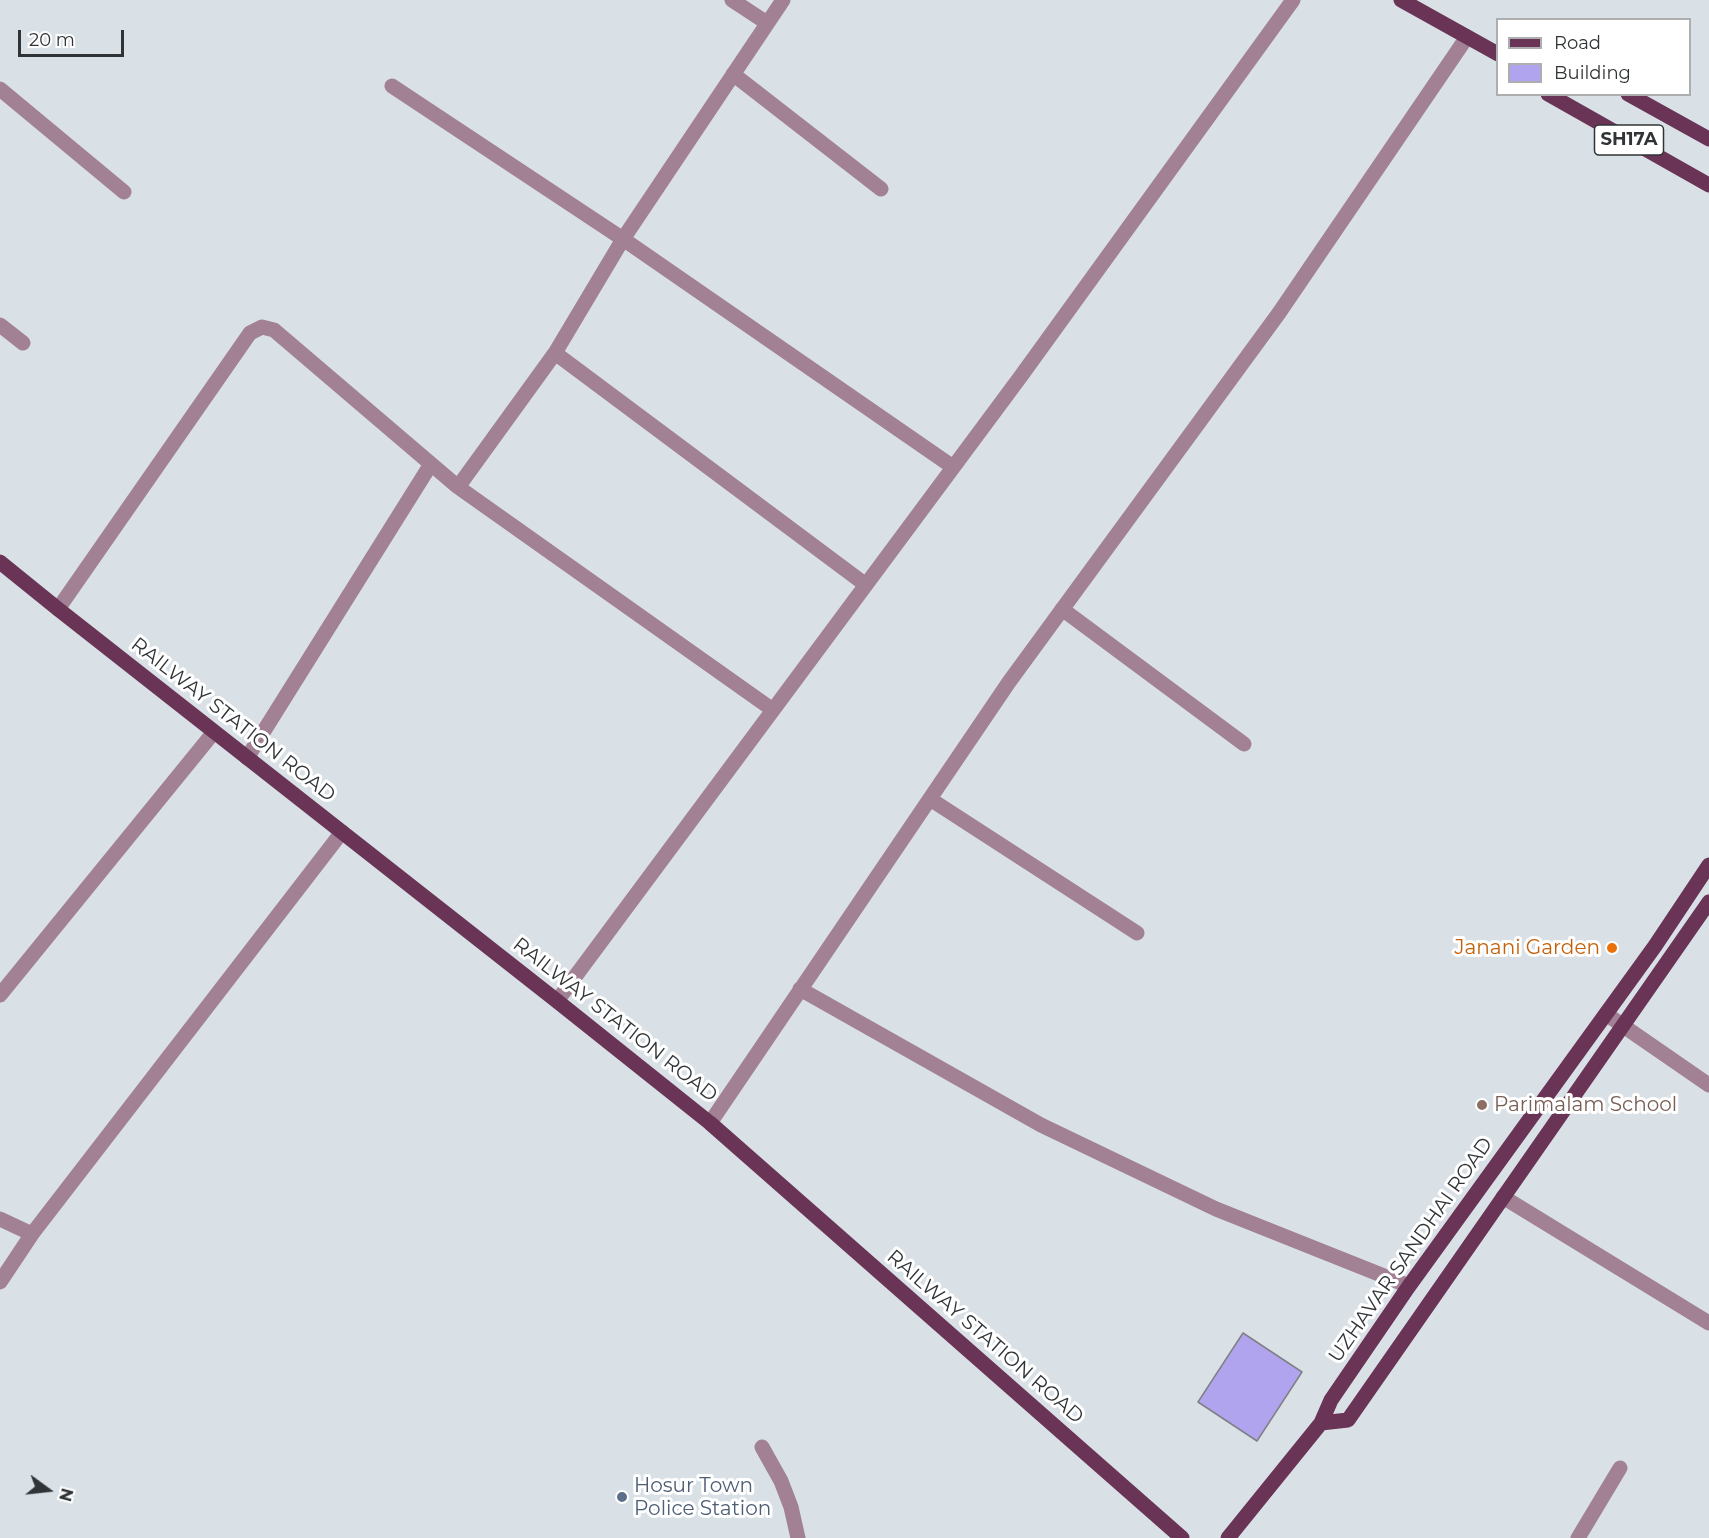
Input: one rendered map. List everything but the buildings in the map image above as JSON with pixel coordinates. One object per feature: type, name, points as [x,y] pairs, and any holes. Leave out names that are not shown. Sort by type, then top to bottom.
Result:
[{"type":"main road","points":[[1401,0],[1496,53]]},
{"type":"main road","name":"SH17A","points":[[1552,96],[1709,185]]},
{"type":"main road","name":"SH17A","points":[[1632,96],[1709,139]]},
{"type":"main road","name":"RAILWAY STATION ROAD","points":[[0,562],[710,1123],[1182,1538]]},
{"type":"main road","name":"UZHAVAR SANDHAI ROAD","points":[[1228,1538],[1321,1423],[1331,1401],[1409,1286],[1655,946],[1709,865]]},
{"type":"main road","points":[[1321,1423],[1348,1420],[1709,902]]},
{"type":"street","points":[[732,0],[768,23]]},
{"type":"street","points":[[458,487],[555,353],[623,239],[783,0]]},
{"type":"street","points":[[557,1001],[1028,367],[1293,0]]},
{"type":"street","points":[[710,1123],[1009,682],[1279,313],[1467,37]]},
{"type":"street","points":[[733,74],[881,189]]},
{"type":"street","points":[[392,86],[623,239],[953,467]]},
{"type":"street","points":[[0,89],[124,192]]},
{"type":"street","points":[[0,325],[23,343]]},
{"type":"street","points":[[58,609],[250,333],[262,327],[274,330],[458,487],[773,710]]},
{"type":"street","points":[[555,353],[866,585]]},
{"type":"street","points":[[247,758],[431,464]]},
{"type":"street","points":[[1062,609],[1244,744]]},
{"type":"street","points":[[0,995],[214,732]]},
{"type":"street","points":[[930,799],[1137,933]]},
{"type":"street","points":[[0,1281],[32,1234],[342,832]]},
{"type":"street","points":[[800,989],[1041,1125],[1216,1209],[1409,1286]]},
{"type":"street","points":[[1606,1014],[1709,1085]]},
{"type":"street","points":[[1503,1197],[1709,1323]]},
{"type":"street","points":[[0,1219],[32,1234]]},
{"type":"street","points":[[762,1447],[788,1498],[798,1538]]},
{"type":"street","points":[[1578,1538],[1620,1468]]},
{"type":"place","name":"Janani Garden","points":[[1612,948]]},
{"type":"place","name":"Parimalam School","points":[[1482,1105]]},
{"type":"place","name":"Hosur Town Police Station","points":[[622,1497]]}]
